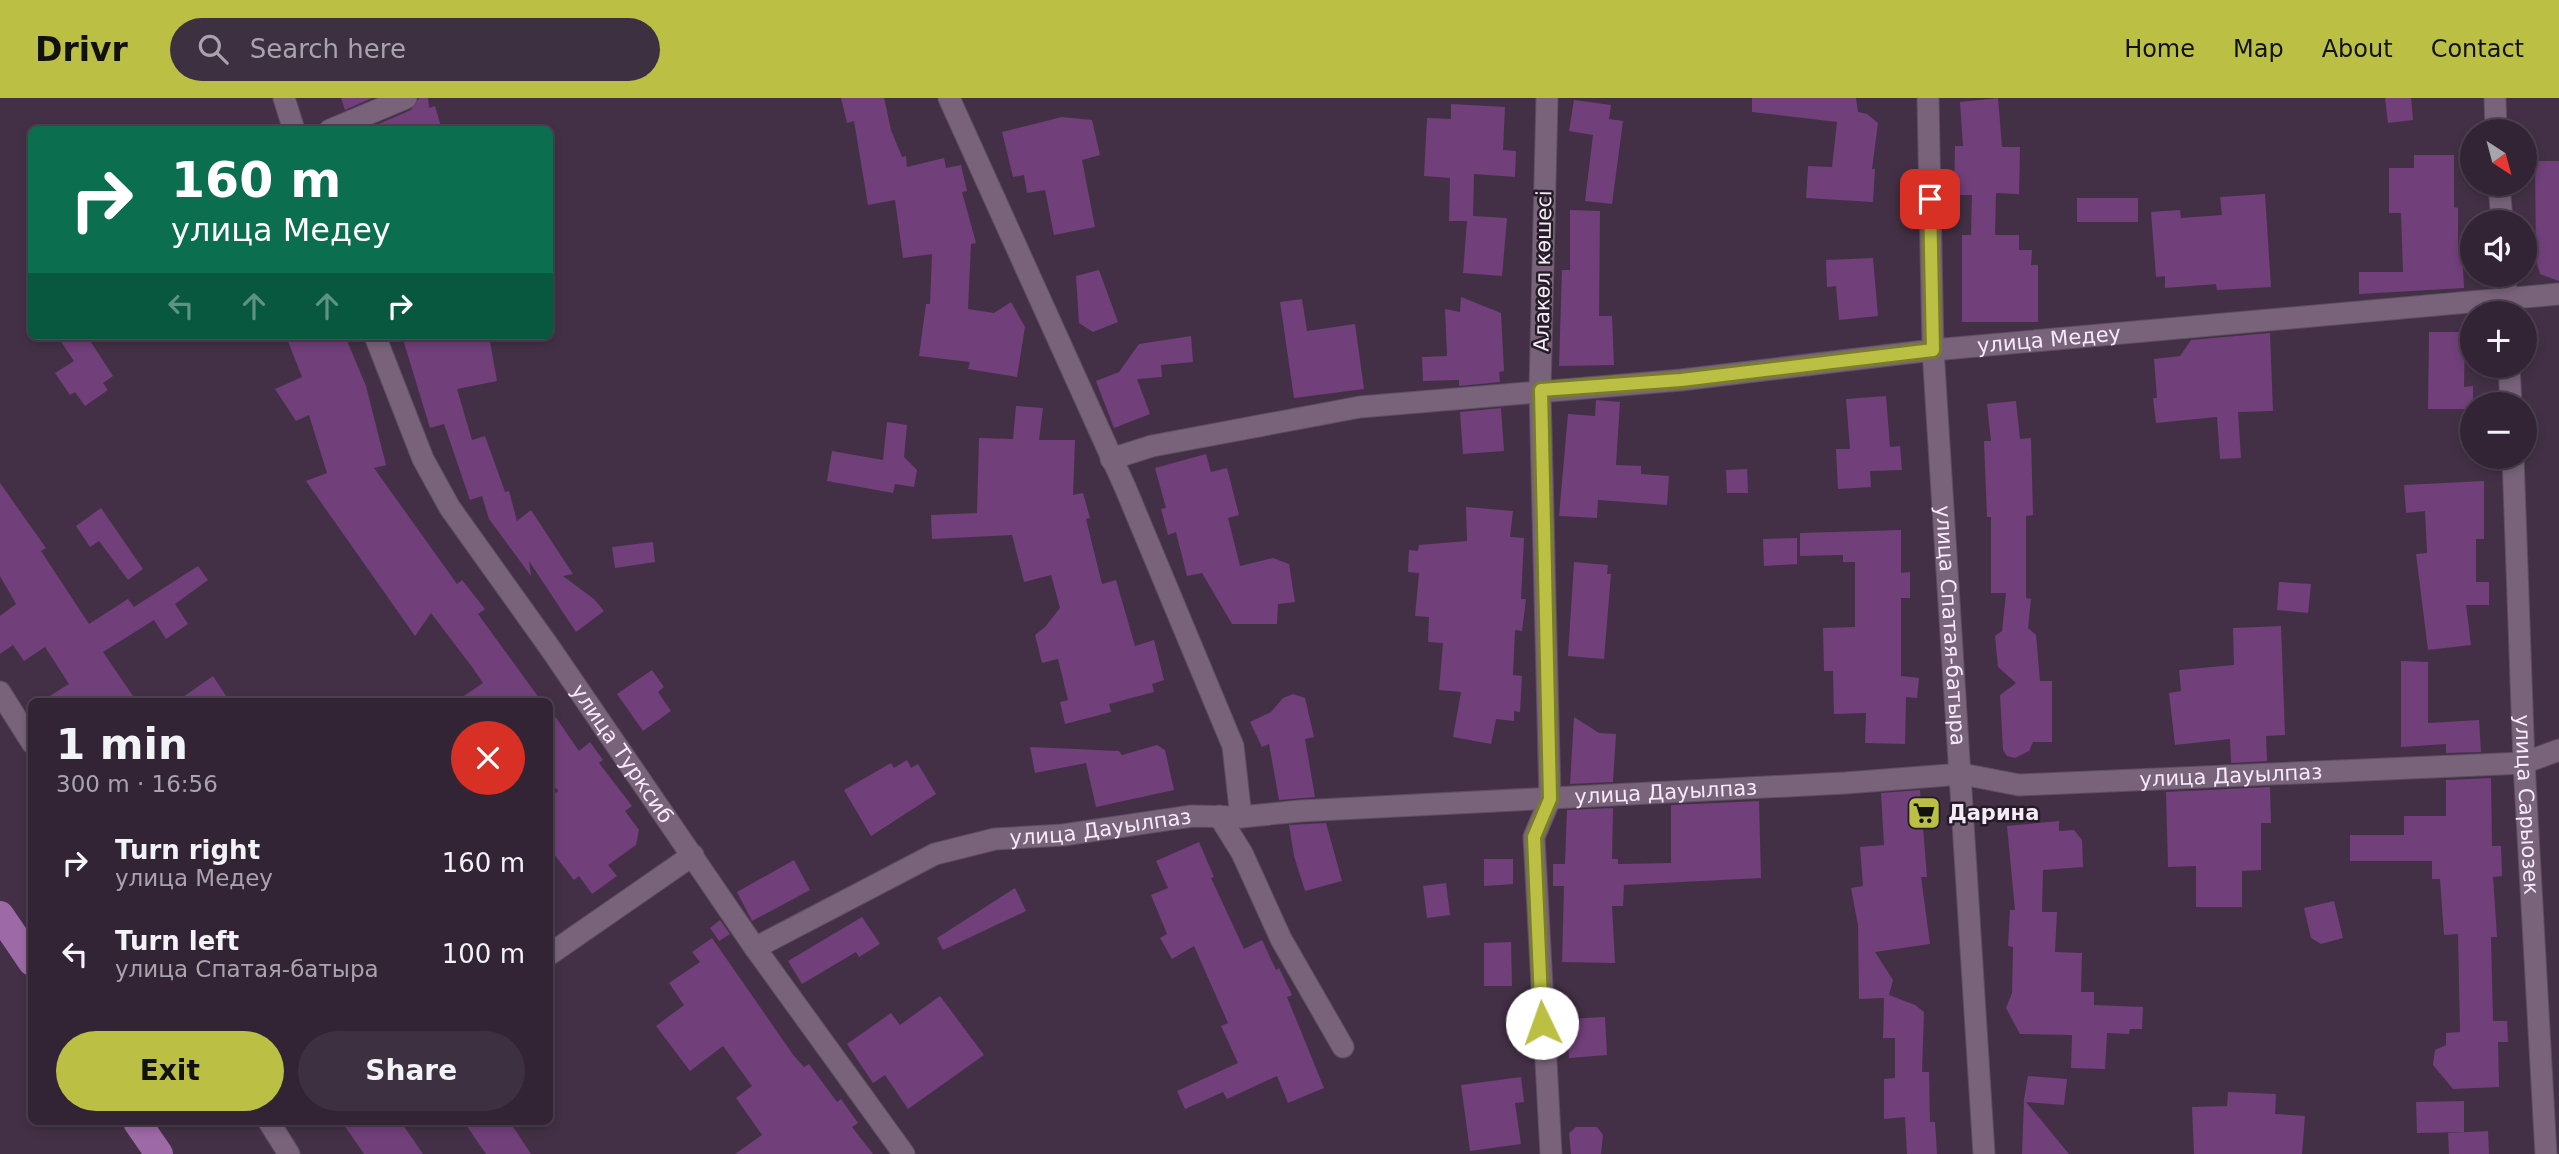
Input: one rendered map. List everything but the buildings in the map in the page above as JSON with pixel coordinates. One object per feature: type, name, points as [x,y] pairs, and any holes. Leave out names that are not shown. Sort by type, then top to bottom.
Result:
[{"type":"street","points":[[284,98],[293,126]]},
{"type":"street","points":[[340,126],[406,98]]},
{"type":"street","points":[[949,98],[1111,459],[1233,746],[1241,817]]},
{"type":"street","name":"Алакөл көшесі","points":[[1547,98],[1541,390],[1550,799],[1534,837],[1550,1154]]},
{"type":"street","name":"улица Спатая-батыра","points":[[1928,98],[1933,350],[1962,774],[1984,1154]]},
{"type":"street","points":[[2494,98],[2495,119]]},
{"type":"street","name":"улица Медеу","points":[[2530,301],[2559,294]]},
{"type":"street","name":"улица Медеу","points":[[1111,459],[1152,446],[1360,407],[1681,380],[1933,350],[2460,310]]},
{"type":"street","name":"улица Турксиб","points":[[377,340],[423,459],[450,508],[755,948],[904,1154]]},
{"type":"street","name":"улица Сарыозек","points":[[2513,469],[2524,763],[2546,1154]]},
{"type":"street","points":[[0,692],[28,737]]},
{"type":"street","name":"улица Дауылпаз","points":[[755,948],[936,854],[995,839],[1063,835],[1192,816],[1241,817],[1300,811],[1962,774],[2019,785],[2524,763],[2559,750]]},
{"type":"street","points":[[1219,816],[1242,853],[1281,939],[1343,1047]]},
{"type":"street","points":[[553,952],[693,855]]},
{"type":"street","points":[[271,1125],[289,1154]]},
{"type":"waterway","points":[[0,915],[28,956]]},
{"type":"waterway","points":[[139,1125],[159,1154]]},
{"type":"place","name":"Дарина","points":[[1924,813]]},
{"type":"route","points":[[1542,1023],[1534,837],[1550,799],[1541,390],[1681,380],[1933,350],[1930,199]]}]
